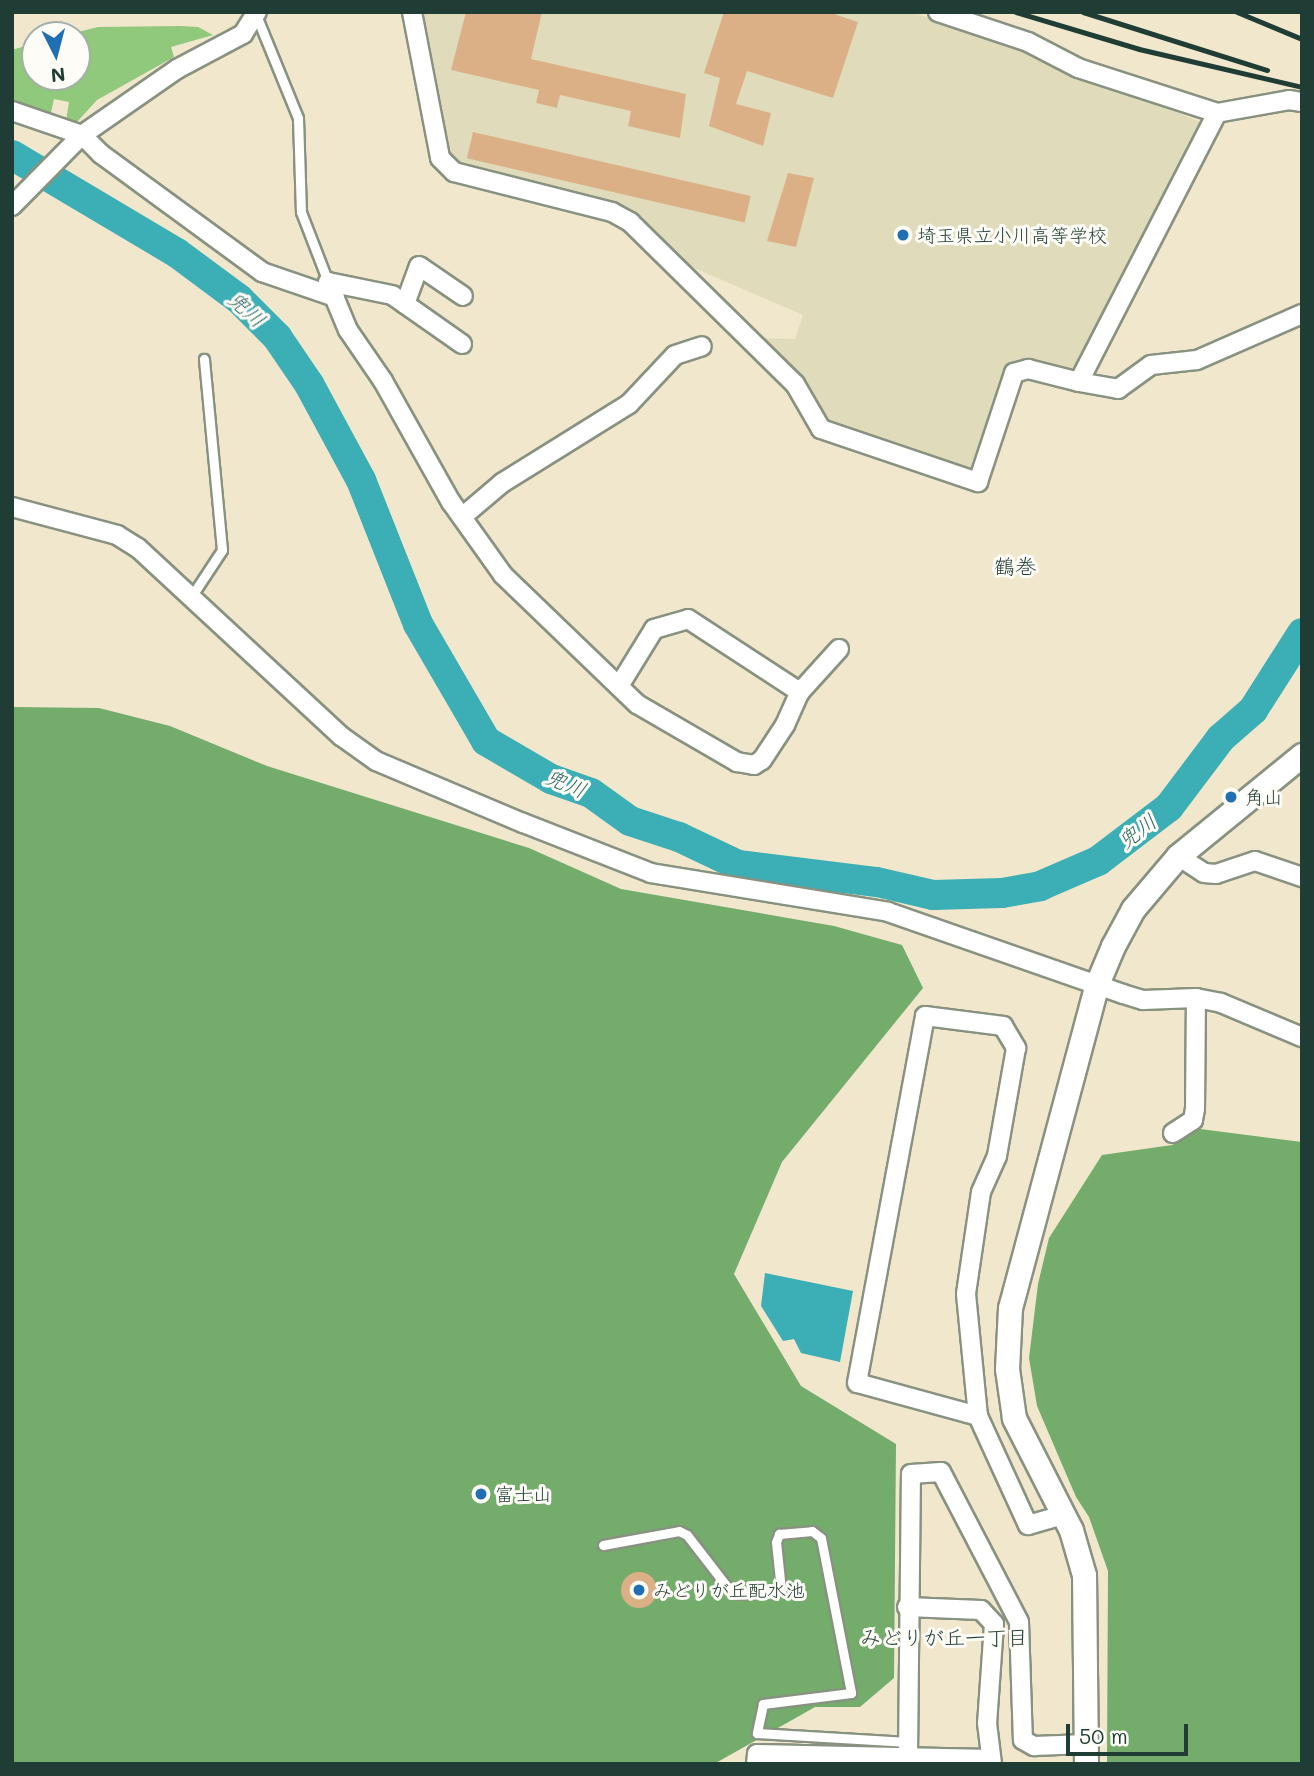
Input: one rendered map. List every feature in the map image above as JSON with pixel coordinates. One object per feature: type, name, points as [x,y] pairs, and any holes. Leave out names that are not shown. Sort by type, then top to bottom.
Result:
[{"type":"street","points":[[412,12],[440,159],[454,172],[612,212],[630,222],[795,384],[821,429],[978,482],[1014,373],[1028,369],[1118,389],[1129,385],[1151,365],[1197,360],[1302,314]]},
{"type":"street","points":[[938,12],[1028,42],[1078,68],[1217,113],[1289,100],[1302,102]]},
{"type":"street","points":[[12,206],[79,138],[177,69],[243,34],[254,13]]},
{"type":"street","points":[[12,111],[79,138],[262,272],[331,289],[392,295],[462,344]]},
{"type":"street","points":[[1079,382],[1217,113]]},
{"type":"street","points":[[405,304],[419,266],[463,296]]},
{"type":"street","points":[[331,289],[348,330],[462,517],[503,575],[637,704],[737,762],[754,765],[762,760],[785,725],[800,692],[839,649]]},
{"type":"street","points":[[462,517],[502,483],[629,404],[675,355],[702,346]]},
{"type":"street","points":[[12,507],[117,535],[191,597],[341,736],[376,761],[414,778],[651,873],[888,912],[1143,1000],[1196,998],[1221,1003],[1302,1037]]},
{"type":"street","points":[[619,686],[654,629],[688,619],[800,692]]},
{"type":"street","points":[[908,1749],[907,1607],[911,1474],[942,1472],[1019,1622],[1023,1741],[1034,1746],[1086,1754],[1084,1575],[1063,1515],[1014,1418],[1007,1369],[1010,1308],[1097,984],[1133,909],[1178,856],[1211,824],[1302,755]]},
{"type":"street","points":[[1178,856],[1204,873],[1216,874],[1255,861],[1302,877]]},
{"type":"street","points":[[1173,1133],[1193,1120],[1195,1109],[1196,998]]},
{"type":"street","points":[[978,1416],[857,1383],[925,1016],[1003,1027],[1016,1048],[997,1156],[981,1192],[967,1294],[978,1416],[1028,1525],[1063,1515]]},
{"type":"street","points":[[756,1764],[757,1754],[908,1749],[992,1761],[987,1702],[994,1624],[981,1610],[907,1607]]},
{"type":"lane","points":[[254,13],[298,118],[301,212],[331,289]]},
{"type":"lane","points":[[191,597],[222,550],[204,359]]},
{"type":"lane","points":[[603,1545],[679,1531],[687,1535],[728,1588],[741,1594],[781,1590],[776,1542],[779,1534],[812,1531],[821,1538],[851,1693],[763,1704],[757,1733],[908,1749]]},
{"type":"shaded area","name":"埼玉県立小川高等学校","points":[[420,12],[910,12],[997,38],[1205,124],[1078,371],[1070,375],[1020,360],[1007,368],[976,468],[969,471],[835,428],[823,419],[798,376],[761,338],[795,339],[803,315],[692,267],[636,219],[466,170],[446,155]]},
{"type":"green space","points":[[198,27],[213,35],[171,47],[174,57],[97,100],[77,122],[66,121],[69,102],[54,99],[50,117],[12,102],[12,50],[21,47],[21,91],[91,91],[91,29]]},
{"type":"green space","points":[[12,707],[99,708],[170,726],[267,766],[529,848],[621,889],[834,926],[902,945],[923,988],[782,1162],[734,1274],[801,1386],[896,1444],[894,1678],[860,1707],[815,1707],[714,1764],[12,1764]]},
{"type":"green space","points":[[1200,1129],[1302,1142],[1302,1764],[1107,1764],[1108,1571],[1089,1517],[1076,1497],[1037,1406],[1029,1358],[1038,1284],[1049,1238],[1102,1155],[1172,1145]]},
{"type":"water","points":[[765,1273],[853,1291],[840,1362],[801,1353],[794,1339],[783,1341],[761,1306]]},
{"type":"building","points":[[466,12],[542,12],[531,59],[686,94],[680,138],[628,126],[631,111],[560,95],[557,108],[536,103],[539,90],[451,70]]},
{"type":"building","points":[[724,12],[828,12],[858,22],[833,98],[747,71],[736,104],[771,113],[763,146],[709,126],[720,78],[704,73]]},
{"type":"building","points":[[473,132],[751,196],[745,222],[467,158]]},
{"type":"building","points":[[788,173],[814,178],[796,247],[767,241]]},
{"type":"building","name":"みどりが丘配水池","points":[[639,1572],[652,1577],[657,1590],[652,1603],[639,1608],[626,1603],[621,1590],[626,1577]]},
{"type":"waterway","name":"兜川","points":[[12,155],[177,253],[239,299],[277,337],[309,384],[361,480],[418,624],[486,741],[551,779],[591,793],[630,821],[679,837],[738,865],[877,882],[933,895],[1002,893],[1040,886],[1098,861],[1169,807],[1221,738],[1253,710],[1302,633]]},
{"type":"railway","points":[[1016,12],[1139,49],[1302,87]]},
{"type":"railway","points":[[1083,12],[1267,70]]},
{"type":"railway","points":[[1237,12],[1302,39]]},
{"type":"place","name":"埼玉県立小川高等学校","points":[[903,235]]},
{"type":"place","name":"角山","points":[[1231,797]]},
{"type":"place","name":"富士山","points":[[481,1494]]},
{"type":"place","name":"みどりが丘配水池","points":[[639,1590]]},
{"type":"district","name":"鶴巻","points":[[1015,566]]},
{"type":"district","name":"みどりが丘一丁目","points":[[944,1637]]}]
